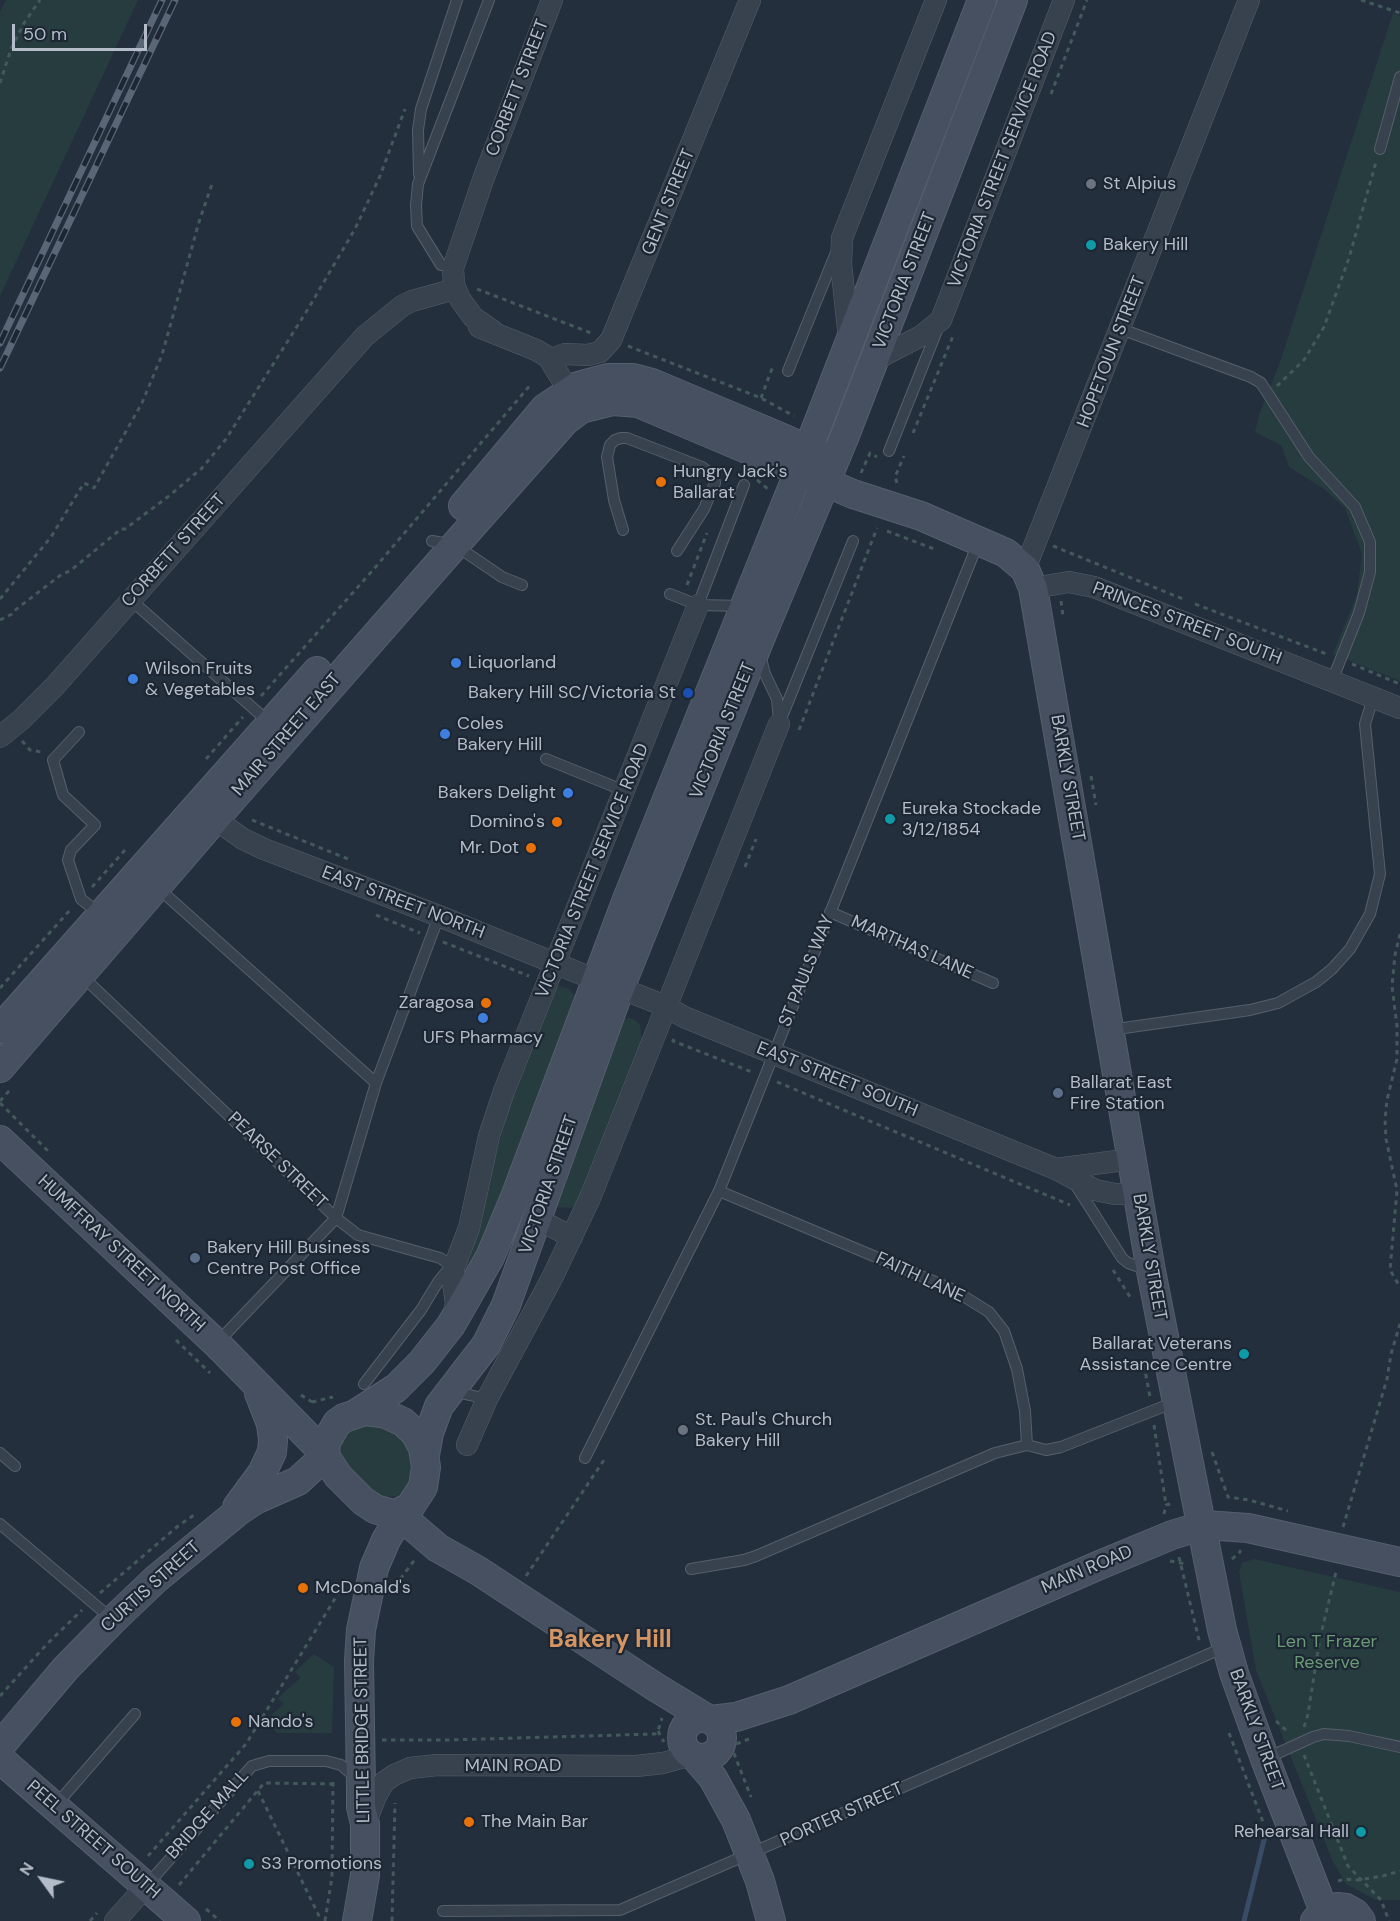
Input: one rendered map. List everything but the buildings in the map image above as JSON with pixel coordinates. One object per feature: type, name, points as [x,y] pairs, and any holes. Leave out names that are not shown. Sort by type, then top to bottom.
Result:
[{"type":"street","name":"CORBETT STREET","points":[[9,737],[22,719],[54,687],[376,326],[402,306],[449,283],[484,177],[552,0]]},
{"type":"street","name":"GENT STREET","points":[[611,340],[750,0]]},
{"type":"street","points":[[849,342],[841,264],[842,238],[936,0]]},
{"type":"street","name":"VICTORIA STREET","points":[[425,1455],[429,1433],[437,1411],[450,1390],[482,1352],[496,1328],[537,1219],[606,989],[743,606],[803,460],[982,0]]},
{"type":"street","name":"VICTORIA STREET","points":[[355,1413],[381,1399],[404,1382],[422,1362],[451,1325],[490,1257],[758,644],[830,472],[1013,0]]},
{"type":"street","name":"VICTORIA STREET SERVICE ROAD","points":[[942,320],[1064,0]]},
{"type":"street","name":"HOPETOUN STREET","points":[[1029,578],[1121,329],[1249,0]]},
{"type":"street","points":[[449,283],[450,304],[461,318],[536,350],[551,359],[575,400],[638,402],[803,460],[830,472],[860,496],[921,516],[1006,553],[1029,578]]},
{"type":"street","points":[[873,363],[921,336],[942,320]]},
{"type":"street","points":[[551,359],[565,354],[597,354],[604,350],[611,340]]},
{"type":"street","name":"MAIR STREET EAST","points":[[0,1029],[100,914],[261,716],[443,543],[565,421],[575,400]]},
{"type":"street","name":"MAIR STREET EAST","points":[[0,1068],[215,819],[443,543]]},
{"type":"street","name":"PRINCES STREET SOUTH","points":[[1029,578],[1088,585],[1400,708]]},
{"type":"street","name":"BARKLY STREET","points":[[1029,578],[1151,1271],[1164,1406],[1201,1526],[1226,1647],[1320,1916]]},
{"type":"street","name":"VICTORIA STREET SERVICE ROAD","points":[[454,1264],[469,1228],[489,1136],[504,1091],[698,605]]},
{"type":"street","points":[[467,1445],[487,1399],[572,1237],[601,1170],[779,723]]},
{"type":"street","name":"EAST STREET NORTH","points":[[215,819],[243,839],[264,849],[439,916],[555,964],[606,989]]},
{"type":"street","name":"EAST STREET SOUTH","points":[[606,989],[666,1006],[684,1017],[1063,1173],[1104,1193],[1138,1194]]},
{"type":"street","name":"HUMFFRAY STREET NORTH","points":[[0,1140],[217,1344],[325,1455]]},
{"type":"street","name":"EAST STREET SOUTH","points":[[1063,1173],[1132,1159]]},
{"type":"street","points":[[537,1219],[572,1237]]},
{"type":"street","points":[[451,1325],[456,1303],[453,1283],[454,1264]]},
{"type":"street","points":[[223,1524],[247,1496],[262,1473],[270,1458],[273,1445],[273,1430],[266,1409],[254,1385],[242,1369]]},
{"type":"street","name":"HUMFFRAY STREET NORTH","points":[[242,1369],[279,1397],[305,1411],[330,1418],[355,1413]]},
{"type":"street","points":[[423,1487],[417,1498],[401,1513],[392,1514],[375,1509],[363,1501],[338,1476],[325,1455],[326,1442],[331,1430],[341,1420],[355,1413],[375,1411],[403,1422],[418,1438],[425,1455],[423,1487],[425,1506],[431,1522],[452,1556]]},
{"type":"street","name":"CURTIS STREET","points":[[0,1746],[66,1668],[156,1579],[255,1500],[302,1478],[325,1455]]},
{"type":"street","points":[[401,1513],[426,1539],[659,1701],[704,1740],[710,1773],[724,1797],[750,1855],[771,1921]]},
{"type":"street","name":"LITTLE BRIDGE STREET","points":[[357,1921],[365,1875],[365,1824],[361,1807],[359,1651],[367,1597],[378,1558],[401,1513]]},
{"type":"street","name":"MAIN ROAD","points":[[365,1824],[382,1785],[394,1775],[410,1768],[636,1766],[663,1763],[704,1740],[736,1717],[789,1700],[1102,1564],[1172,1535],[1201,1526],[1248,1528],[1400,1562]]},
{"type":"street","points":[[378,1558],[391,1546],[412,1542],[433,1545],[452,1556]]},
{"type":"street","name":"PEEL STREET SOUTH","points":[[0,1759],[186,1921]]},
{"type":"street","name":"BRIDGE MALL","points":[[115,1921],[146,1886]]},
{"type":"street","points":[[1320,1916],[1337,1907],[1346,1908],[1362,1921]]},
{"type":"lane","points":[[449,283],[417,226],[416,205],[420,178],[418,130],[421,109],[457,0]]},
{"type":"lane","points":[[420,178],[489,0]]},
{"type":"lane","points":[[1380,148],[1400,77]]},
{"type":"lane","points":[[788,371],[842,238]]},
{"type":"lane","name":"VICTORIA STREET SERVICE ROAD","points":[[889,451],[942,320]]},
{"type":"lane","points":[[1121,329],[1251,377],[1261,383],[1309,457],[1355,507],[1370,542],[1371,565],[1367,587],[1332,681]]},
{"type":"lane","points":[[623,530],[614,500],[607,457],[610,445],[615,440],[627,438],[702,466],[714,476],[715,483],[704,509],[677,551]]},
{"type":"lane","name":"VICTORIA STREET SERVICE ROAD","points":[[698,605],[744,485]]},
{"type":"lane","name":"ST PAULS WAY","points":[[585,1458],[719,1191],[979,540]]},
{"type":"lane","points":[[779,723],[853,541]]},
{"type":"lane","points":[[443,543],[502,577],[522,585]]},
{"type":"lane","points":[[670,594],[698,605],[743,606]]},
{"type":"lane","points":[[131,600],[261,716]]},
{"type":"lane","points":[[758,644],[765,674],[777,699],[779,723]]},
{"type":"lane","points":[[1110,1030],[1250,1010],[1278,1003],[1316,982],[1332,969],[1350,949],[1370,914],[1380,874],[1365,724],[1373,698]]},
{"type":"lane","points":[[79,732],[53,760],[63,795],[95,825],[71,850],[69,863],[81,898],[100,914]]},
{"type":"lane","points":[[546,759],[625,791]]},
{"type":"lane","points":[[157,887],[376,1083]]},
{"type":"lane","name":"MARTHAS LANE","points":[[830,912],[993,983]]},
{"type":"lane","points":[[217,1344],[336,1218],[376,1083],[439,916]]},
{"type":"lane","name":"PEARSE STREET","points":[[81,975],[336,1218],[358,1235],[454,1264]]},
{"type":"lane","points":[[1063,1173],[1122,1258],[1128,1263],[1151,1271]]},
{"type":"lane","name":"FAITH LANE","points":[[719,1191],[952,1289],[989,1312],[1004,1331],[1017,1369],[1026,1419],[1027,1445]]},
{"type":"lane","name":"VICTORIA STREET SERVICE ROAD","points":[[364,1384],[421,1310],[438,1282],[454,1264]]},
{"type":"lane","points":[[450,1390],[487,1399]]},
{"type":"lane","points":[[691,1569],[750,1558],[995,1453],[1027,1445],[1047,1450],[1061,1447],[1164,1406]]},
{"type":"lane","points":[[0,1453],[15,1466]]},
{"type":"lane","points":[[0,1524],[112,1620]]},
{"type":"lane","name":"PORTER STREET","points":[[453,1921],[443,1911],[620,1910],[1226,1647]]},
{"type":"lane","points":[[55,1806],[135,1714]]},
{"type":"lane","points":[[1265,1759],[1313,1737],[1331,1734],[1400,1747]]},
{"type":"lane","name":"BRIDGE MALL","points":[[146,1886],[246,1772],[255,1765],[269,1761],[330,1761],[348,1770],[361,1788]]},
{"type":"path","points":[[0,83],[11,49],[24,23],[40,0]]},
{"type":"path","points":[[1361,0],[1400,13]]},
{"type":"path","points":[[0,620],[12,614],[14,610],[62,574],[70,571],[121,529],[125,529],[169,496],[202,468],[226,439],[356,229],[380,176],[407,103]]},
{"type":"path","points":[[1269,393],[1304,360],[1324,327],[1349,258],[1380,148]]},
{"type":"path","points":[[0,599],[51,537],[85,481],[94,488],[142,403],[162,355],[199,222],[212,184]]},
{"type":"path","points":[[449,283],[467,292],[468,286],[611,340],[760,398],[794,416]]},
{"type":"path","points":[[201,765],[261,716],[373,570],[532,383]]},
{"type":"path","points":[[878,528],[942,552]]},
{"type":"path","points":[[1047,544],[1400,684]]},
{"type":"path","points":[[9,737],[30,750],[42,752],[53,760]]},
{"type":"path","points":[[1400,934],[1392,986],[1397,1026],[1397,1059],[1387,1100],[1385,1120],[1386,1139],[1397,1190],[1390,1270],[1400,1287]]},
{"type":"path","points":[[673,1041],[758,1075]]},
{"type":"path","points":[[778,1083],[1072,1206]]},
{"type":"path","points":[[1108,1263],[1132,1300]]},
{"type":"path","points":[[1344,1525],[1387,1378],[1400,1324]]},
{"type":"path","points":[[175,1339],[216,1378]]},
{"type":"path","points":[[1143,1358],[1164,1406],[1166,1505]]},
{"type":"path","points":[[1211,1448],[1228,1497],[1267,1506]]},
{"type":"path","points":[[522,1582],[604,1460]]},
{"type":"path","name":"BRIDGE MALL","points":[[148,1856],[246,1744],[349,1575]]},
{"type":"path","points":[[381,1740],[655,1734],[662,1722],[659,1701]]},
{"type":"path","points":[[1276,1721],[1298,1743]]},
{"type":"path","points":[[178,1886],[264,1784],[334,1784],[332,1877],[326,1921]]},
{"type":"path","points":[[258,1791],[320,1918]]},
{"type":"path","points":[[393,1921],[396,1797]]},
{"type":"path","points":[[1336,1882],[1400,1872]]},
{"type":"path","points":[[1381,1900],[1389,1921]]},
{"type":"green space","points":[[6,0],[138,0],[0,296],[0,12]]},
{"type":"green space","points":[[1393,13],[1400,16],[1400,681],[1333,654],[1357,595],[1362,554],[1345,508],[1324,489],[1289,467],[1281,445],[1255,432],[1259,415],[1279,365]]},
{"type":"green space","points":[[559,986],[570,989],[575,997],[506,1194],[468,1272],[464,1266],[511,1101],[556,988]]},
{"type":"green space","points":[[632,1018],[640,1024],[642,1042],[640,1051],[576,1205],[571,1208],[553,1207],[622,1019]]},
{"type":"green space","points":[[371,1424],[394,1430],[410,1449],[413,1481],[401,1496],[382,1497],[357,1481],[340,1455],[339,1445],[350,1429]]},
{"type":"green space","name":"Len T Frazer Reserve","points":[[1254,1559],[1400,1592],[1400,1900],[1376,1900],[1346,1884],[1333,1862],[1256,1670],[1239,1572],[1242,1563]]},
{"type":"green space","points":[[314,1654],[334,1667],[332,1733],[277,1733],[267,1719],[284,1704],[278,1698],[300,1678],[295,1671]]},
{"type":"waterway","points":[[1244,1921],[1265,1836]]},
{"type":"railway","points":[[0,343],[162,0]]},
{"type":"railway","points":[[0,368],[175,0]]},
{"type":"place","name":"St Alpius","points":[[1091,184]]},
{"type":"place","name":"Bakery Hill","points":[[1091,245]]},
{"type":"place","name":"Hungry Jack's Ballarat","points":[[661,482]]},
{"type":"place","name":"Liquorland","points":[[456,663]]},
{"type":"place","name":"Wilson Fruits & Vegetables","points":[[133,679]]},
{"type":"place","name":"Bakery Hill SC/Victoria St","points":[[688,693]]},
{"type":"place","name":"Coles Bakery Hill","points":[[445,734]]},
{"type":"place","name":"Bakers Delight","points":[[568,793]]},
{"type":"place","name":"Eureka Stockade 3/12/1854","points":[[890,819]]},
{"type":"place","name":"Domino's","points":[[557,822]]},
{"type":"place","name":"Mr. Dot","points":[[531,848]]},
{"type":"place","name":"Zaragosa","points":[[486,1003]]},
{"type":"place","name":"UFS Pharmacy","points":[[483,1018]]},
{"type":"place","name":"Ballarat East Fire Station","points":[[1058,1093]]},
{"type":"place","name":"Bakery Hill Business Centre Post Office","points":[[195,1258]]},
{"type":"place","name":"Ballarat Veterans Assistance Centre","points":[[1244,1354]]},
{"type":"place","name":"St. Paul's Church Bakery Hill","points":[[683,1430]]},
{"type":"place","name":"McDonald's","points":[[303,1588]]},
{"type":"place","name":"Nando's","points":[[236,1722]]},
{"type":"place","name":"The Main Bar","points":[[469,1822]]},
{"type":"place","name":"Rehearsal Hall","points":[[1361,1832]]},
{"type":"place","name":"S3 Promotions","points":[[249,1864]]},
{"type":"district","name":"Bakery Hill","points":[[610,1641]]}]
